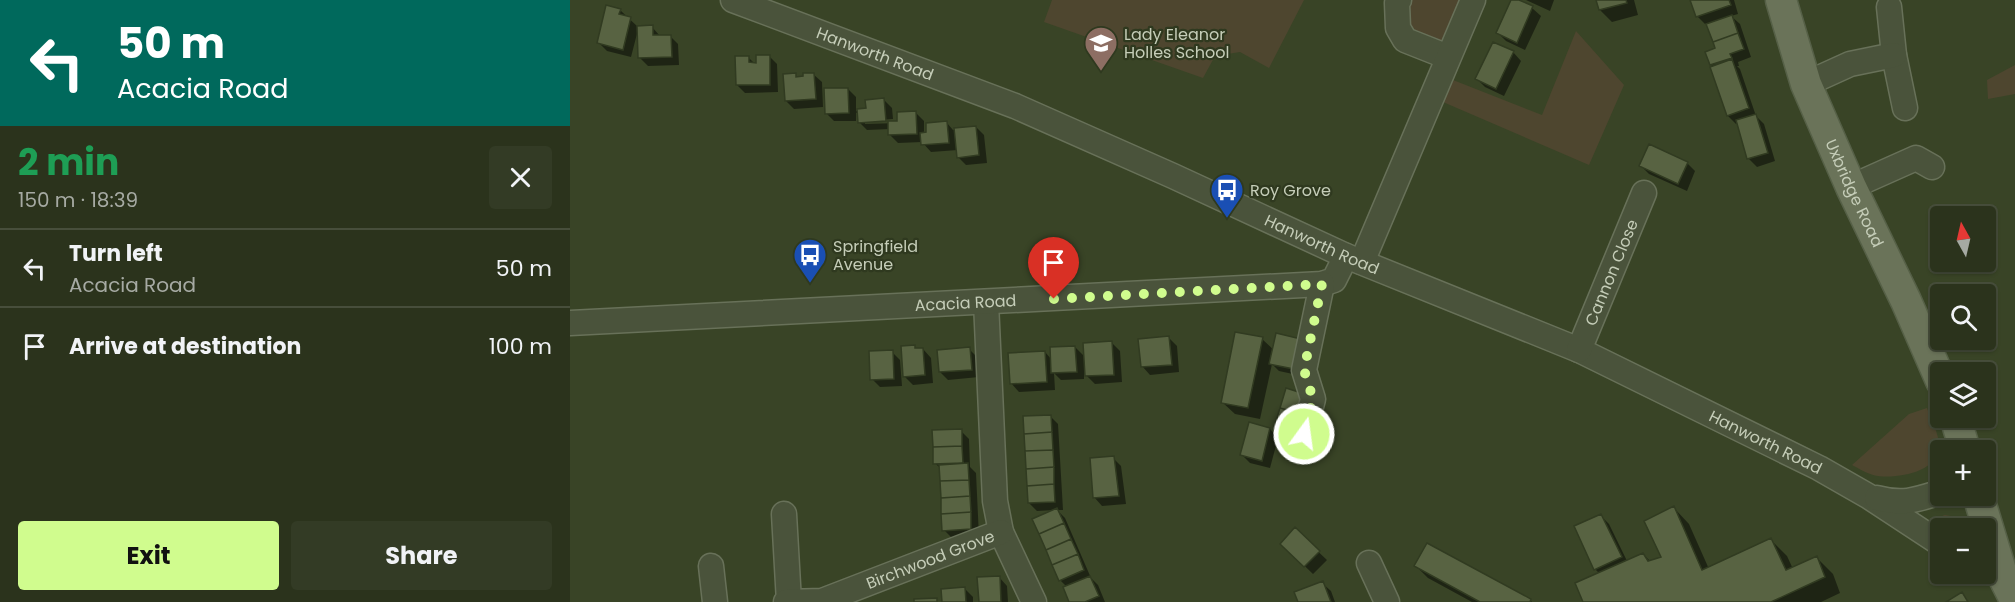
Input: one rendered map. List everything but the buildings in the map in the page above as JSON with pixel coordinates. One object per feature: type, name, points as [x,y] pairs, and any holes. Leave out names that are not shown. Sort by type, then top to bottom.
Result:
[{"type":"main road","name":"Uxbridge Road","points":[[1781,0],[1806,84],[1933,362]]},
{"type":"main road","points":[[1996,574],[2015,600]]},
{"type":"street","name":"Hanworth Road","points":[[733,0],[1015,106],[1354,259],[1578,350],[1819,468],[1869,496],[1930,537]]},
{"type":"street","points":[[1399,0],[1397,3],[1398,28],[1405,40],[1448,57]]},
{"type":"street","points":[[1304,434],[1313,399],[1304,370],[1322,284],[1334,280],[1354,259],[1427,111],[1473,0]]},
{"type":"street","points":[[1889,7],[1894,55],[1905,108]]},
{"type":"street","points":[[1806,84],[1850,64],[1894,55]]},
{"type":"street","points":[[1851,187],[1921,155]]},
{"type":"street","name":"Cannon Close","points":[[1578,350],[1644,193]]},
{"type":"street","name":"Acacia Road","points":[[570,323],[1322,284]]},
{"type":"street","points":[[986,302],[995,501],[1001,532],[1034,602]]},
{"type":"street","name":"Hanworth Road","points":[[1869,496],[1893,502],[1908,502],[1930,495]]},
{"type":"street","name":"Birchwood Grove","points":[[784,514],[787,602],[822,601],[1001,532]]},
{"type":"street","points":[[1369,563],[1387,602]]},
{"type":"street","points":[[711,566],[715,602]]},
{"type":"shaded area","points":[[1052,0],[1304,0],[1269,68],[1240,52],[1215,56],[1203,78],[1044,22]]},
{"type":"shaded area","points":[[1407,0],[1463,0],[1441,49],[1410,34]]},
{"type":"shaded area","points":[[1576,31],[1624,85],[1589,165],[1443,102],[1453,80],[1542,115]]},
{"type":"shaded area","points":[[2015,65],[2015,94],[1988,99],[1987,80]]},
{"type":"shaded area","points":[[1927,408],[1930,416],[1930,428],[1935,428],[1938,440],[1930,440],[1930,464],[1913,473],[1891,476],[1873,475],[1852,465],[1909,414]]},
{"type":"shaded area","points":[[1945,515],[1958,518],[1936,518]]},
{"type":"place","name":"Lady Eleanor Holles School","points":[[1101,72]]},
{"type":"place","name":"Roy Grove","points":[[1227,219]]},
{"type":"place","name":"Springfield Avenue","points":[[810,284]]},
{"type":"route","points":[[1054,299],[1322,284],[1304,370],[1313,399],[1304,434]]}]
